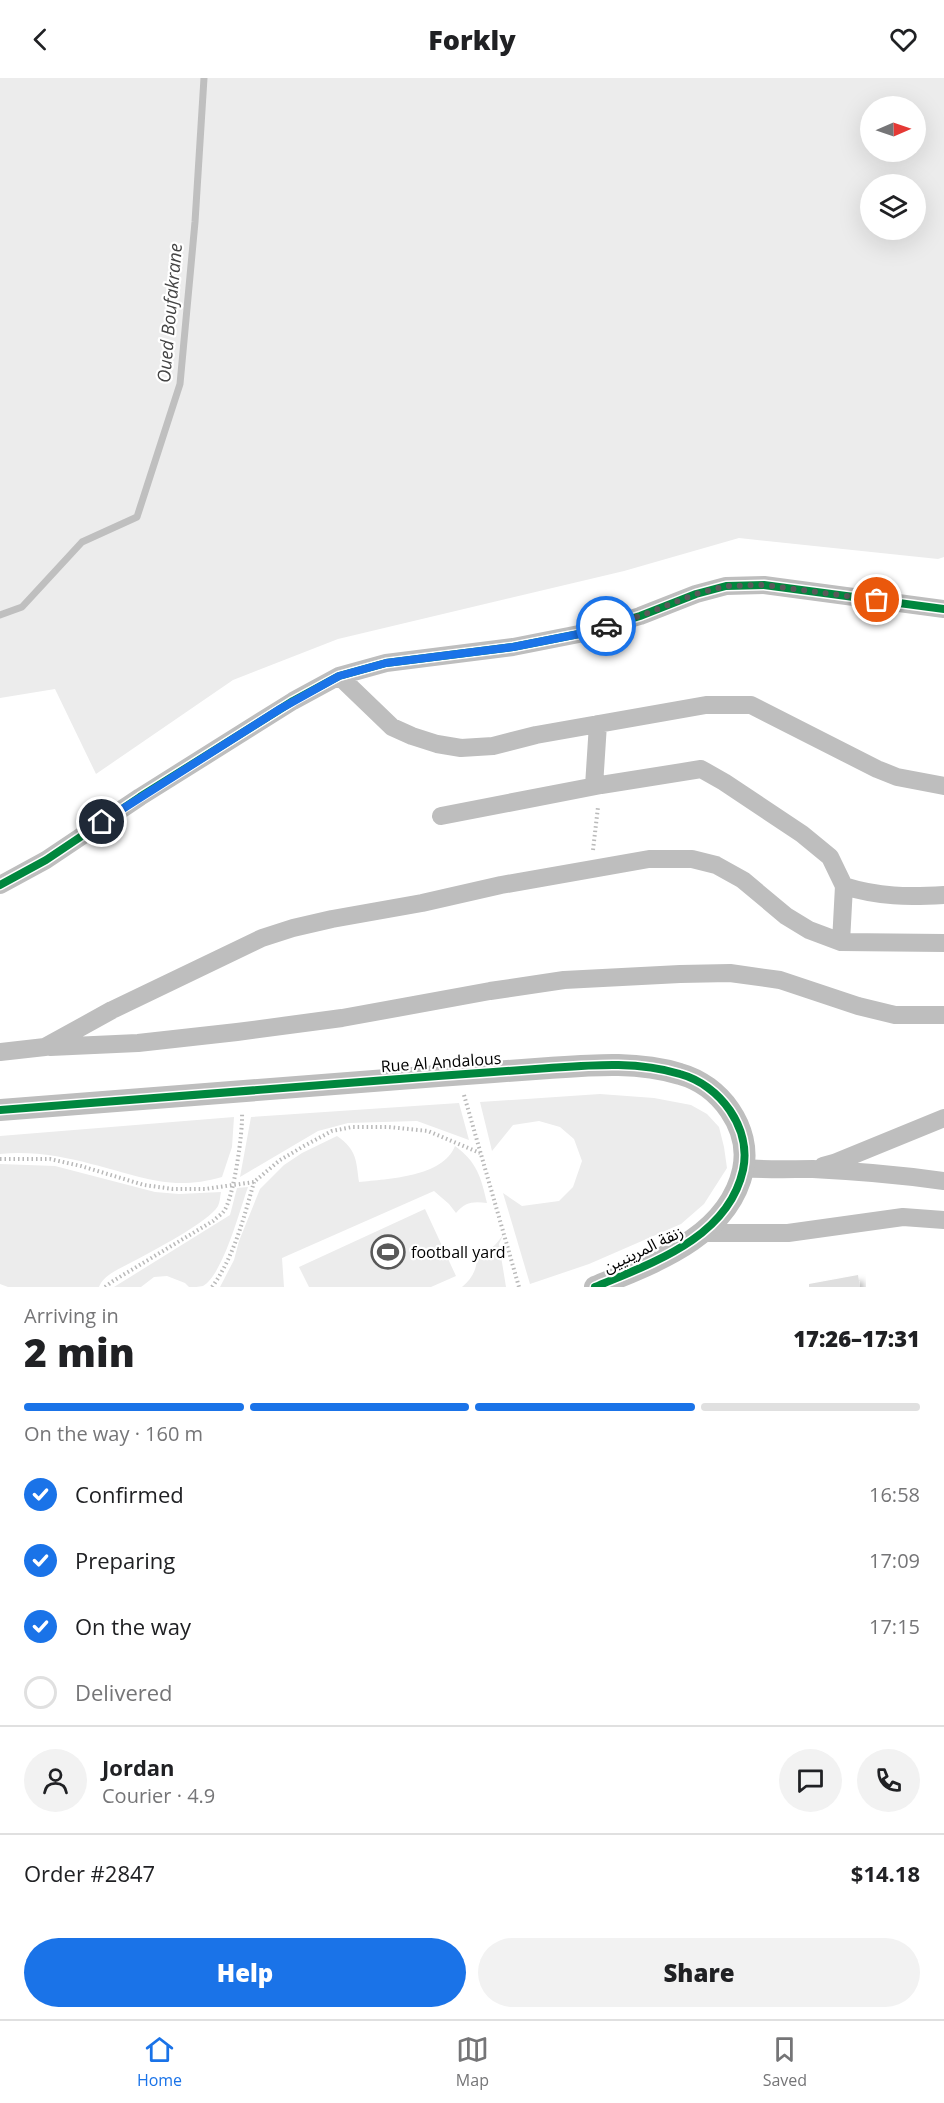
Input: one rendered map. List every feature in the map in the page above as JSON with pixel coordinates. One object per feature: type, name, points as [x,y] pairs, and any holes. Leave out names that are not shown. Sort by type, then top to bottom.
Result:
[{"type":"street","points":[[0,885],[46,860],[168,779],[293,701],[339,676],[386,663],[513,647],[584,633],[640,616],[696,594],[726,586],[764,585],[944,609]]},
{"type":"street","points":[[339,676],[393,727],[437,744],[461,748],[493,746],[536,735],[706,705],[751,705],[877,769],[897,777],[944,786]]},
{"type":"street","points":[[597,786],[598,724]]},
{"type":"street","points":[[441,816],[701,769],[802,834],[830,857],[844,886],[841,942]]},
{"type":"street","points":[[45,1047],[112,1010],[262,938],[332,919],[422,903],[501,885],[649,859],[692,859],[716,865],[743,880],[786,916],[809,930],[841,942],[944,943]]},
{"type":"street","points":[[844,886],[868,893],[911,896],[944,895]]},
{"type":"street","points":[[0,1052],[249,1031],[342,1018],[564,980],[710,973],[730,973],[780,980],[858,1006],[895,1015],[944,1015]]},
{"type":"street","name":"Rue Al Andalous","points":[[0,1110],[458,1074],[619,1064],[652,1068],[682,1074],[709,1088],[726,1103],[739,1126],[744,1147],[743,1168],[736,1192],[725,1212],[702,1233]]},
{"type":"street","points":[[811,1169],[834,1163],[944,1118]]},
{"type":"street","points":[[743,1168],[784,1171],[811,1169],[944,1181]]},
{"type":"street","points":[[702,1233],[788,1233],[903,1217],[944,1220]]},
{"type":"street","name":"زنقة المرينيين","points":[[595,1287],[669,1253],[702,1233]]},
{"type":"path","points":[[591,870],[597,786]]},
{"type":"path","points":[[458,1074],[519,1287]]},
{"type":"path","points":[[105,1287],[213,1221],[224,1211],[240,1144],[242,1118],[240,1091]]},
{"type":"path","points":[[0,1159],[50,1159],[144,1185],[173,1189],[254,1182],[280,1160],[304,1146],[332,1131],[352,1127],[389,1127],[428,1131],[480,1153]]},
{"type":"path","points":[[212,1287],[223,1272],[246,1211],[254,1182]]},
{"type":"shaded area","points":[[0,78],[944,78],[944,557],[938,559],[739,538],[624,571],[338,639],[233,680],[96,774],[55,689],[0,698]]},
{"type":"shaded area","points":[[600,1094],[654,1098],[691,1105],[707,1114],[719,1127],[727,1168],[704,1204],[681,1224],[589,1264],[530,1284],[503,1193],[522,1206],[559,1201],[573,1187],[582,1161],[574,1139],[560,1127],[539,1121],[513,1125],[492,1151],[480,1102]]},
{"type":"shaded area","points":[[459,1103],[469,1140],[417,1121],[348,1123],[318,1131],[240,1177],[251,1117]]},
{"type":"shaded area","points":[[234,1117],[232,1147],[222,1177],[203,1181],[171,1183],[57,1157],[24,1153],[0,1154],[0,1136]]},
{"type":"shaded area","points":[[337,1136],[352,1151],[359,1182],[399,1177],[427,1170],[449,1156],[455,1146],[468,1158],[477,1171],[487,1203],[470,1203],[456,1213],[434,1191],[282,1258],[284,1287],[220,1287],[234,1260],[239,1241],[260,1189],[284,1165],[302,1153]]},
{"type":"shaded area","points":[[0,1164],[55,1166],[155,1192],[179,1194],[221,1192],[220,1201],[213,1213],[192,1228],[113,1272],[104,1279],[99,1287],[8,1287],[0,1284]]},
{"type":"shaded area","points":[[248,1187],[224,1256],[203,1286],[189,1287],[167,1276],[154,1277],[141,1287],[114,1287],[230,1215],[237,1188]]},
{"type":"shaded area","name":"football yard","points":[[425,1209],[456,1276],[431,1287],[309,1287],[299,1267]]},
{"type":"shaded area","points":[[503,1235],[499,1244],[506,1287],[462,1287],[474,1271],[477,1261],[475,1250],[492,1248]]},
{"type":"building","points":[[858,1275],[860,1287],[809,1287],[809,1284]]},
{"type":"waterway","name":"Oued Boufakrane","points":[[0,615],[22,607],[82,542],[137,517],[180,384],[195,222],[204,78]]},
{"type":"cycle path","points":[[0,885],[46,860],[140,797],[293,701],[339,676],[386,663],[513,647],[584,633],[640,616],[696,594],[726,586],[764,585],[944,609]]},
{"type":"cycle path","points":[[0,1110],[582,1066],[648,1067],[695,1080],[720,1098],[738,1124],[745,1154],[743,1170],[735,1194],[722,1214],[705,1231],[685,1245],[640,1268],[595,1287]]},
{"type":"way so far","points":[[606,626],[640,616],[696,594],[726,586],[764,585],[877,600]]},
{"type":"place","name":"football yard","points":[[388,1252]]},
{"type":"route","points":[[102,822],[280,709],[339,676],[386,663],[513,647],[584,633],[606,626]]}]
